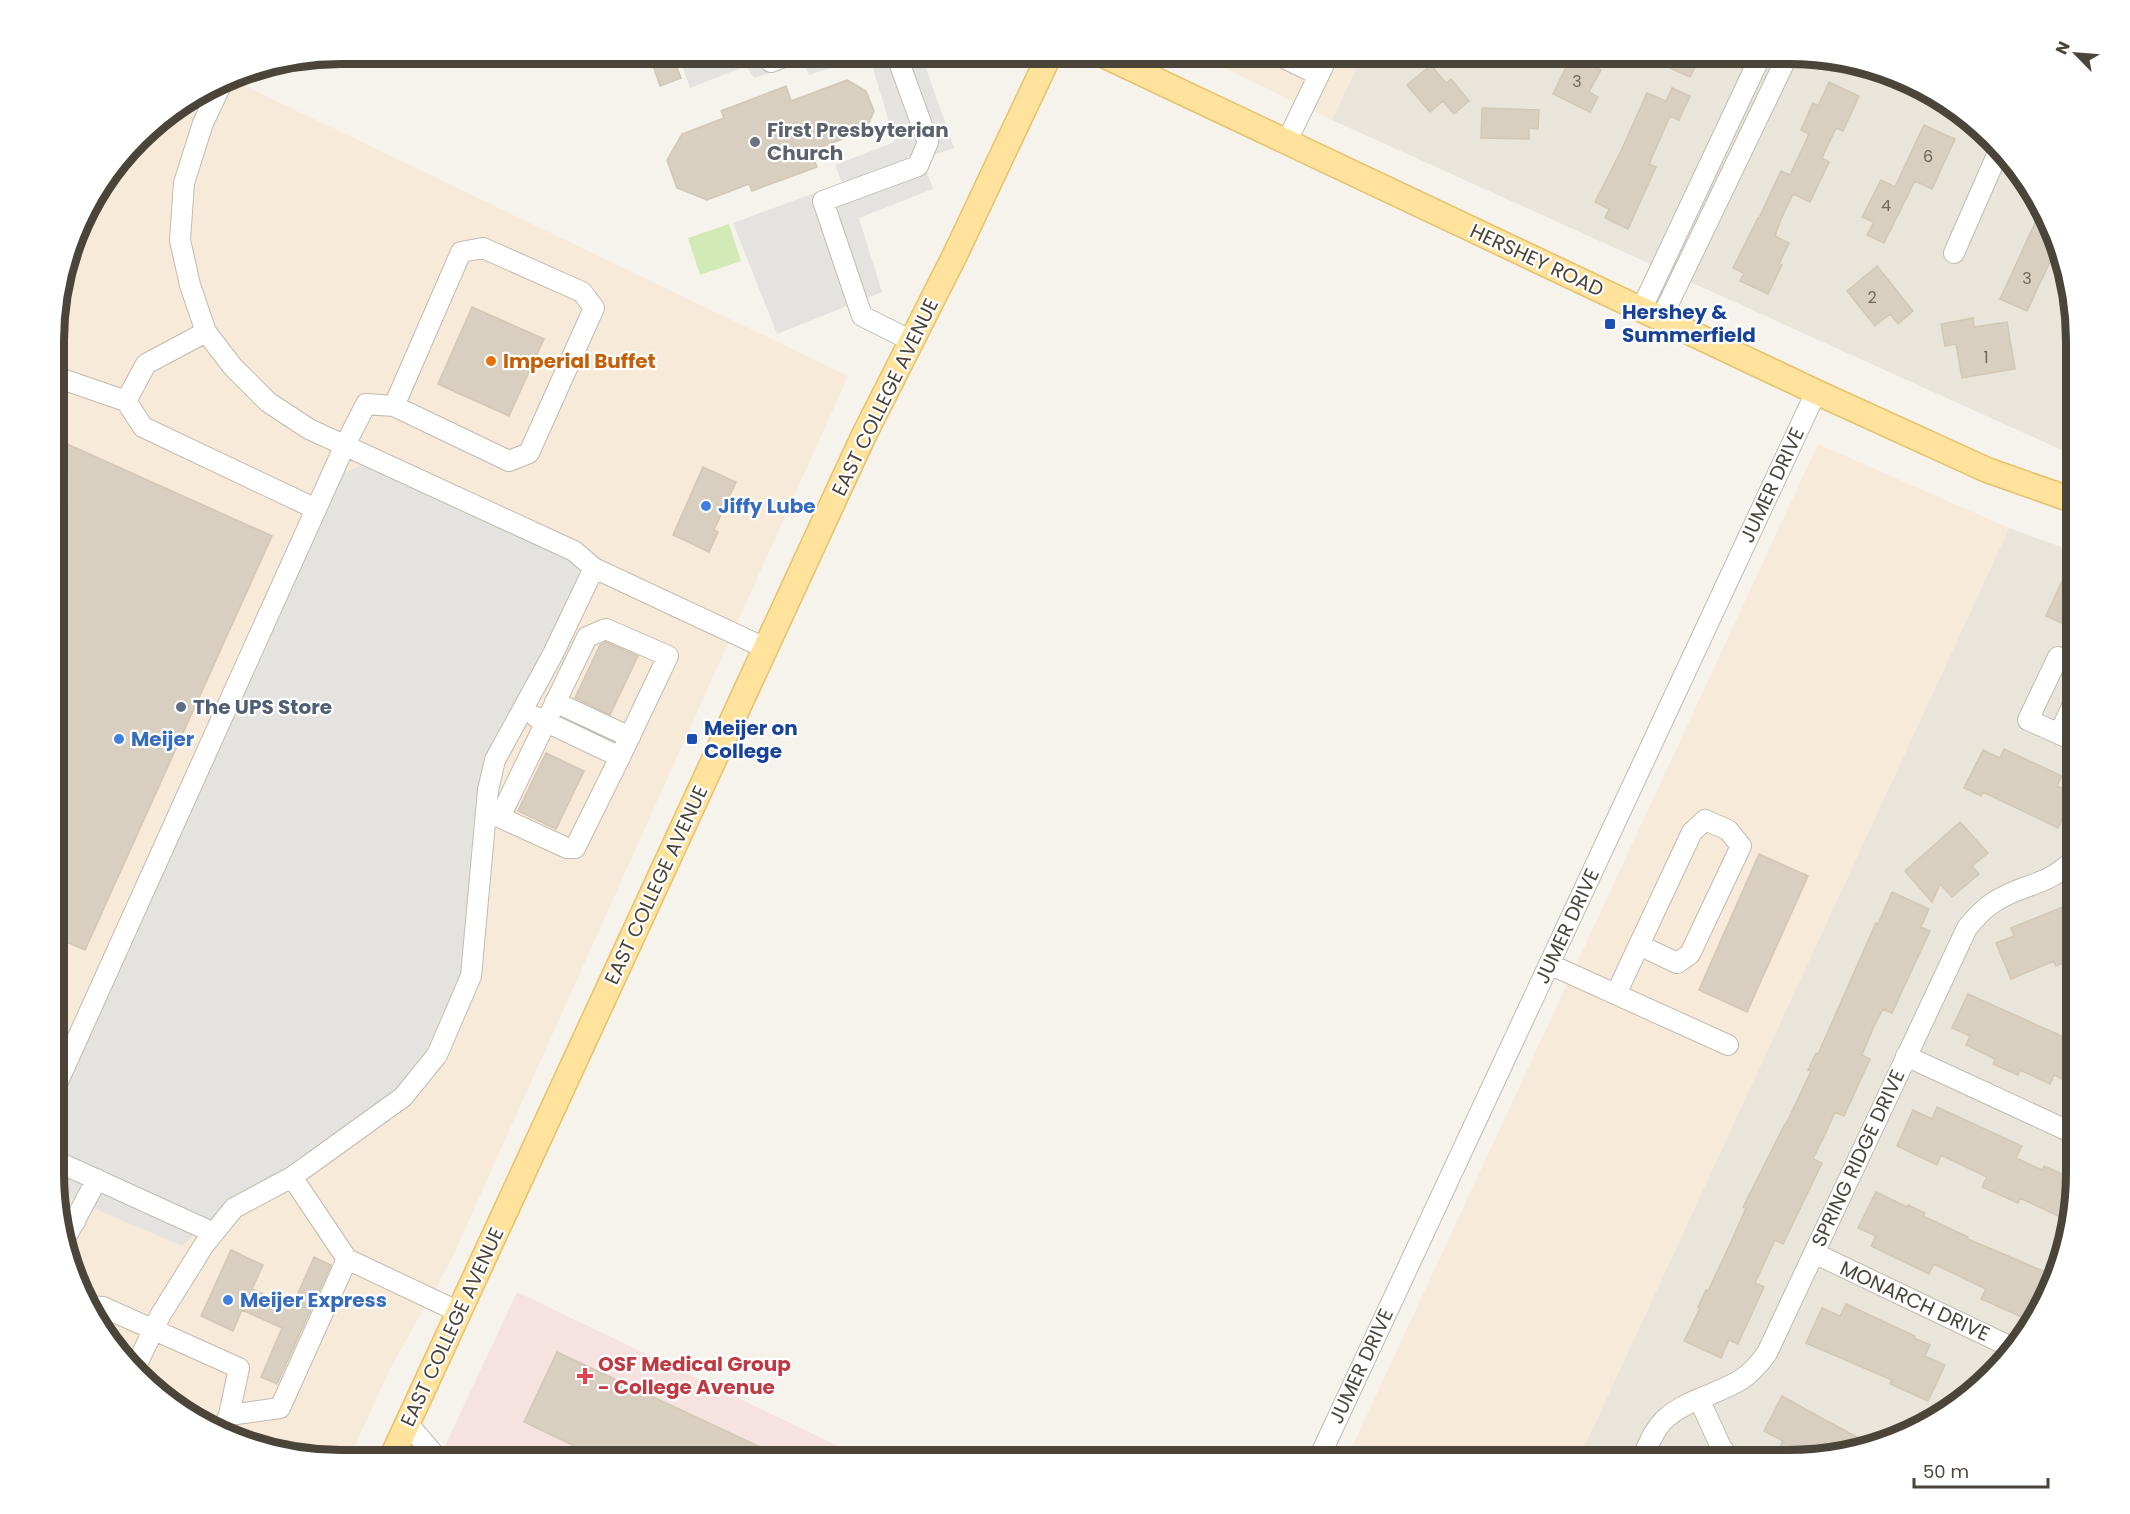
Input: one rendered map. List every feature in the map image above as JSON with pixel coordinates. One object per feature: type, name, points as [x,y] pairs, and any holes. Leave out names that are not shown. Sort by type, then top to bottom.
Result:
[{"type":"main road","name":"EAST COLLEGE AVENUE","points":[[399,1450],[407,1423],[864,435],[955,255],[1045,64]]},
{"type":"main road","name":"HERSHEY ROAD","points":[[1122,64],[1816,392],[1987,470],[2066,498]]},
{"type":"street","points":[[900,64],[928,142],[918,166],[823,201],[862,315],[912,341]]},
{"type":"street","points":[[1296,64],[1319,75]]},
{"type":"street","points":[[1287,141],[1324,64]]},
{"type":"street","points":[[1651,314],[1702,181],[1757,64]]},
{"type":"street","points":[[1651,314],[1723,190],[1784,64]]},
{"type":"street","points":[[217,94],[203,123],[184,183],[180,240],[190,285],[206,332],[233,367],[268,402],[309,429],[574,551],[594,568],[765,648]]},
{"type":"street","points":[[1954,253],[1996,158]]},
{"type":"street","points":[[1702,181],[1723,190]]},
{"type":"street","points":[[64,1056],[345,445],[366,404],[394,406],[509,461],[529,453],[594,308],[582,291],[483,248],[461,252],[394,406]]},
{"type":"street","points":[[126,401],[146,364],[206,332]]},
{"type":"street","points":[[64,380],[126,401],[143,427],[316,509]]},
{"type":"street","name":"JUMER DRIVE","points":[[1323,1450],[1816,392]]},
{"type":"street","points":[[139,1361],[153,1330],[204,1245],[234,1208],[292,1177],[403,1097],[437,1055],[471,976],[493,814],[488,790],[495,760],[553,654],[594,568]]},
{"type":"street","points":[[606,629],[668,656],[575,848],[567,848],[493,814],[546,721],[586,637],[606,629]]},
{"type":"street","points":[[2066,661],[2058,657],[2028,720],[2066,738]]},
{"type":"street","points":[[555,702],[630,737]]},
{"type":"street","points":[[522,710],[620,757]]},
{"type":"street","points":[[1616,994],[1692,832],[1705,820],[1728,830],[1741,846],[1690,954],[1677,963],[1640,945]]},
{"type":"street","name":"SPRING RIDGE DRIVE","points":[[1646,1450],[1653,1434],[1665,1420],[1682,1407],[1740,1380],[1756,1367],[1767,1353],[1967,928],[1995,901],[2049,880],[2066,868]]},
{"type":"street","points":[[1549,964],[1728,1046]]},
{"type":"street","points":[[1906,1056],[2066,1130]]},
{"type":"street","points":[[64,1165],[214,1233]]},
{"type":"street","points":[[292,1177],[347,1259],[459,1312]]},
{"type":"street","points":[[71,1230],[97,1179]]},
{"type":"street","name":"MONARCH DRIVE","points":[[1814,1253],[2005,1344]]},
{"type":"street","points":[[100,1307],[239,1368],[226,1423],[280,1408],[347,1259]]},
{"type":"street","points":[[1699,1399],[1723,1450]]},
{"type":"street","points":[[407,1423],[430,1450]]},
{"type":"shaded area","points":[[682,64],[798,64],[754,78],[746,66],[690,88]]},
{"type":"shaded area","points":[[805,64],[842,64],[809,75]]},
{"type":"shaded area","points":[[872,64],[925,64],[954,148],[934,155],[926,170],[933,189],[859,218],[882,292],[777,334],[733,223],[842,183],[835,165],[895,142]]},
{"type":"shaded area","points":[[1216,64],[1358,64],[1332,120]]},
{"type":"shaded area","points":[[1358,64],[1788,64],[1825,67],[1860,74],[1911,93],[1957,122],[1997,159],[2019,188],[2044,235],[2056,270],[2065,323],[2066,452],[1332,120]]},
{"type":"shaded area","points":[[241,84],[848,376],[452,1258],[390,1369],[353,1450],[287,1444],[252,1435],[219,1421],[188,1403],[159,1381],[133,1355],[111,1326],[93,1295],[79,1262],[67,1209],[64,1172],[64,342],[67,305],[74,270],[86,235],[102,203],[122,173],[159,133],[173,122],[203,102]]},
{"type":"shaded area","points":[[1818,444],[2009,528],[1583,1450],[1351,1450]]},
{"type":"shaded area","points":[[362,465],[575,562],[579,576],[481,776],[476,796],[464,966],[422,1060],[404,1083],[288,1166],[228,1203],[182,1246],[66,1196],[64,1070],[73,1074],[343,474]]},
{"type":"shaded area","points":[[2009,528],[2066,549],[2066,1172],[2063,1209],[2056,1244],[2037,1295],[2008,1341],[1971,1381],[1927,1412],[1878,1435],[1825,1447],[1788,1450],[1583,1450]]},
{"type":"shaded area","name":"OSF Medical Group - College Avenue","points":[[517,1292],[846,1450],[443,1450]]},
{"type":"green space","points":[[729,224],[741,261],[700,275],[688,238]]},
{"type":"building","points":[[652,64],[676,64],[681,78],[660,86]]},
{"type":"building","points":[[1568,64],[1596,64],[1594,67],[1601,70],[1589,92],[1598,97],[1590,112],[1553,94]]},
{"type":"building","points":[[1662,64],[1696,64],[1690,77]]},
{"type":"building","points":[[1431,65],[1446,83],[1451,79],[1469,101],[1454,114],[1443,101],[1430,112],[1407,85]]},
{"type":"building","name":"First Presbyterian Church","points":[[847,80],[866,91],[874,111],[866,130],[811,151],[817,167],[752,191],[749,184],[707,200],[677,188],[667,160],[682,134],[724,118],[721,111],[786,86],[791,101]]},
{"type":"building","points":[[1829,82],[1859,96],[1843,131],[1836,128],[1822,158],[1829,162],[1810,202],[1793,194],[1781,219],[1775,236],[1789,243],[1779,264],[1782,265],[1768,294],[1740,281],[1744,273],[1733,268],[1781,171],[1790,175],[1809,134],[1801,130],[1813,103],[1818,106]]},
{"type":"building","points":[[1672,88],[1690,96],[1679,120],[1670,116],[1649,164],[1656,167],[1628,229],[1605,218],[1609,209],[1595,202],[1647,93],[1666,101]]},
{"type":"building","points":[[1482,108],[1539,110],[1538,129],[1529,128],[1529,139],[1481,138]]},
{"type":"building","points":[[1924,125],[1955,139],[1932,189],[1915,181],[1884,243],[1867,235],[1874,222],[1862,217],[1881,180],[1895,187]]},
{"type":"building","points":[[2037,219],[2052,257],[2027,311],[2000,299]]},
{"type":"building","points":[[1877,266],[1913,311],[1898,324],[1890,314],[1875,326],[1847,291]]},
{"type":"building","name":"Imperial Buffet","points":[[472,307],[544,339],[509,416],[438,384]]},
{"type":"building","points":[[1973,318],[1974,327],[2007,322],[2015,369],[1962,378],[1956,344],[1945,346],[1941,324]]},
{"type":"building","name":"Meijer","points":[[64,443],[272,536],[85,950],[67,942],[64,948]]},
{"type":"building","name":"Jiffy Lube","points":[[703,467],[736,482],[714,530],[718,532],[709,552],[673,535]]},
{"type":"building","points":[[2062,581],[2066,583],[2066,625],[2046,616]]},
{"type":"building","points":[[606,642],[638,656],[610,715],[575,698],[600,645]]},
{"type":"building","points":[[2004,749],[2062,776],[2057,786],[2066,790],[2066,812],[2058,828],[1983,792],[1981,796],[1964,788],[1983,750],[2000,758]]},
{"type":"building","points":[[546,753],[584,771],[556,829],[518,811]]},
{"type":"building","points":[[1960,822],[1988,853],[1972,866],[1979,874],[1952,897],[1940,884],[1932,902],[1905,871]]},
{"type":"building","points":[[1759,854],[1808,876],[1747,1012],[1699,990]]},
{"type":"building","points":[[1892,892],[1929,909],[1921,927],[1930,931],[1892,1013],[1883,1009],[1874,1026],[1862,1055],[1870,1059],[1844,1116],[1835,1112],[1813,1159],[1822,1163],[1783,1244],[1775,1240],[1755,1283],[1764,1287],[1738,1344],[1729,1340],[1721,1358],[1684,1341],[1746,1208],[1743,1207],[1786,1124],[1811,1071],[1808,1070],[1816,1053],[1818,1054]]},
{"type":"building","points":[[2066,906],[2066,962],[2056,966],[2054,961],[2011,979],[1996,943],[2014,936],[2011,928]]},
{"type":"building","points":[[1968,994],[2066,1038],[2066,1081],[2054,1075],[2050,1084],[2020,1070],[2018,1075],[1993,1064],[1995,1059],[1966,1045],[1970,1036],[1952,1028]]},
{"type":"building","points":[[1937,1107],[2022,1146],[2016,1158],[2042,1170],[2044,1166],[2062,1174],[2066,1165],[2062,1218],[2020,1198],[2018,1203],[1982,1187],[1987,1177],[1941,1155],[1937,1165],[1897,1146],[1913,1110],[1932,1119]]},
{"type":"building","points":[[1876,1192],[1925,1213],[1923,1216],[1968,1239],[2047,1272],[2024,1318],[1981,1299],[1986,1289],[1934,1264],[1929,1274],[1871,1246],[1876,1236],[1858,1228]]},
{"type":"building","points":[[231,1250],[263,1265],[252,1289],[292,1307],[314,1257],[331,1265],[277,1384],[261,1377],[282,1328],[242,1310],[233,1331],[201,1316]]},
{"type":"building","points":[[1846,1304],[1930,1345],[1925,1356],[1945,1365],[1928,1401],[1890,1384],[1892,1380],[1806,1343],[1822,1308],[1840,1316]]},
{"type":"building","points":[[557,1352],[767,1450],[583,1450],[524,1422]]},
{"type":"building","points":[[1782,1396],[1862,1440],[1825,1447],[1778,1450],[1783,1441],[1764,1431]]},
{"type":"place","name":"First Presbyterian Church","points":[[755,142]]},
{"type":"place","name":"Hershey & Summerfield","points":[[1610,324]]},
{"type":"place","name":"Imperial Buffet","points":[[491,361]]},
{"type":"place","name":"Jiffy Lube","points":[[706,506]]},
{"type":"place","name":"The UPS Store","points":[[181,707]]},
{"type":"place","name":"Meijer","points":[[119,739]]},
{"type":"place","name":"Meijer on College","points":[[692,739]]},
{"type":"place","name":"Meijer Express","points":[[228,1300]]},
{"type":"place","name":"OSF Medical Group - College Avenue","points":[[585,1376]]}]
